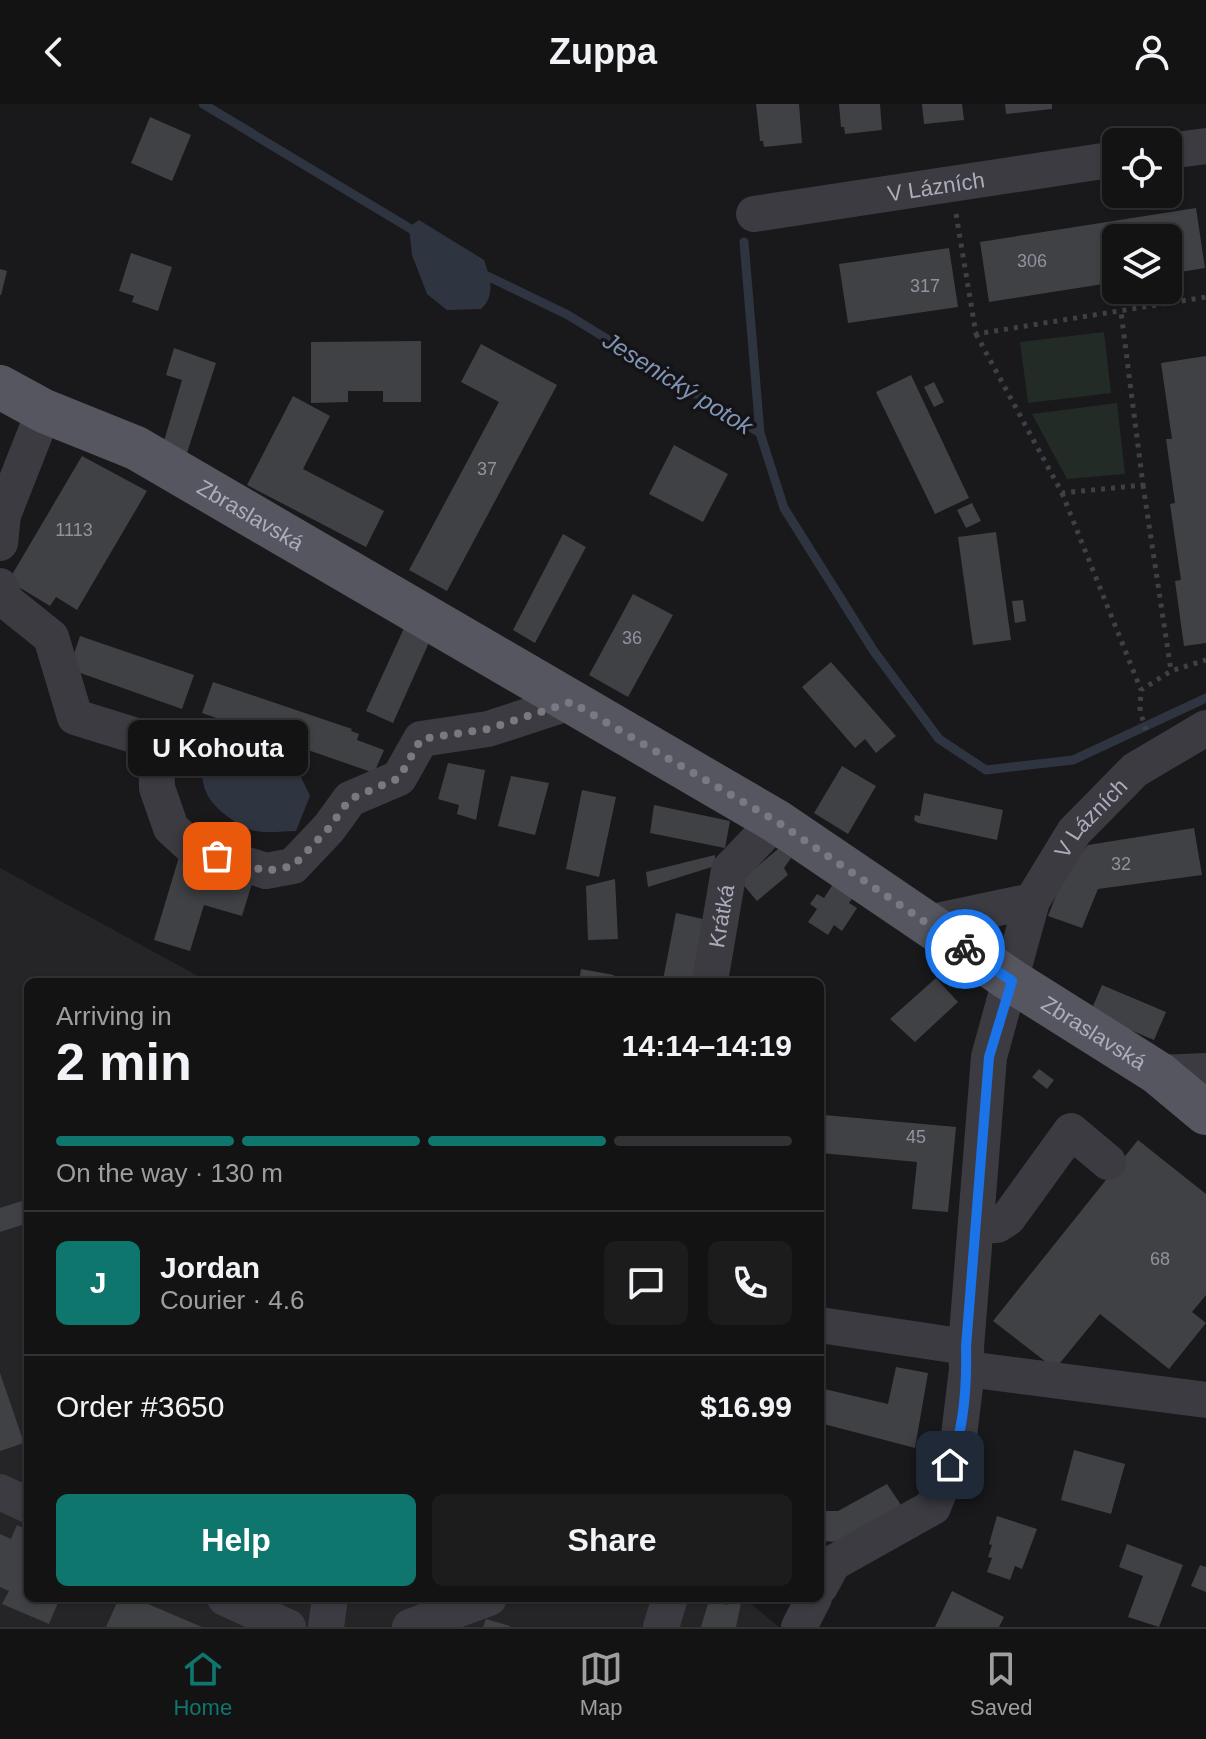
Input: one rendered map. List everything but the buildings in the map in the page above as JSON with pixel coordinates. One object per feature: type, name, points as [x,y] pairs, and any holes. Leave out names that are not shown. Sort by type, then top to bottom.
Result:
[{"type":"main road","name":"Zbraslavská","points":[[0,387],[44,411],[136,448],[776,821],[1012,981],[1158,1073],[1206,1113]]},
{"type":"street","points":[[1182,149],[1206,146]]},
{"type":"street","name":"V Lázních","points":[[754,214],[1102,161]]},
{"type":"street","points":[[0,543],[3,515],[44,411]]},
{"type":"street","points":[[0,586],[6,601],[51,637],[75,717],[156,742],[157,788],[171,828],[193,848],[266,871],[293,866],[329,828],[350,799],[399,778],[421,739],[488,729],[571,702]]},
{"type":"street","name":"V Lázních","points":[[824,1571],[933,1507],[958,1444],[989,1057],[1032,901],[1074,832],[1135,770],[1206,728]]},
{"type":"street","name":"Krátká","points":[[711,978],[729,870],[776,821]]},
{"type":"street","points":[[927,923],[1032,901]]},
{"type":"street","points":[[1158,1073],[1206,1071]]},
{"type":"street","points":[[976,1225],[997,1225],[1008,1218],[1071,1131],[1108,1162]]},
{"type":"street","points":[[824,1326],[967,1358],[1206,1400]]},
{"type":"street","points":[[0,1492],[24,1503]]},
{"type":"street","points":[[234,1602],[288,1627]]},
{"type":"street","points":[[326,1627],[329,1602]]},
{"type":"street","points":[[410,1627],[478,1602]]},
{"type":"street","points":[[661,1627],[669,1602]]},
{"type":"street","points":[[799,1627],[812,1602]]},
{"type":"path","points":[[951,185],[976,334],[1062,493],[1141,690],[1140,711],[1147,733]]},
{"type":"path","points":[[976,334],[1206,297]]},
{"type":"path","points":[[1121,312],[1171,671]]},
{"type":"path","points":[[1062,493],[1143,485]]},
{"type":"path","points":[[1141,690],[1171,671],[1206,660]]},
{"type":"shaded area","points":[[419,220],[484,260],[490,292],[481,309],[447,310],[427,294],[412,255],[409,227]]},
{"type":"shaded area","points":[[1104,332],[1111,393],[1028,403],[1020,342]]},
{"type":"shaded area","points":[[1117,403],[1125,474],[1067,479],[1032,414]]},
{"type":"shaded area","points":[[222,740],[250,744],[300,775],[310,796],[296,831],[251,830],[214,805],[204,786],[202,770],[209,749]]},
{"type":"shaded area","points":[[0,868],[202,978],[24,978],[24,1602],[749,1602],[779,1627],[0,1627]]},
{"type":"waterway","name":"Jesenický potok","points":[[203,104],[416,232]]},
{"type":"waterway","points":[[744,242],[760,433]]},
{"type":"waterway","name":"Jesenický potok","points":[[479,272],[568,315],[760,433],[784,508],[873,650],[939,739],[986,770],[1073,760],[1206,698]]},
{"type":"way so far","points":[[217,856],[266,871],[293,866],[329,828],[350,799],[399,778],[421,739],[488,729],[571,702],[776,821],[965,949]]},
{"type":"place","name":"U Kohouta","points":[[217,856]]},
{"type":"route","points":[[950,1465],[958,1444],[967,1369],[966,1347],[989,1057],[1012,981],[965,949]]}]
